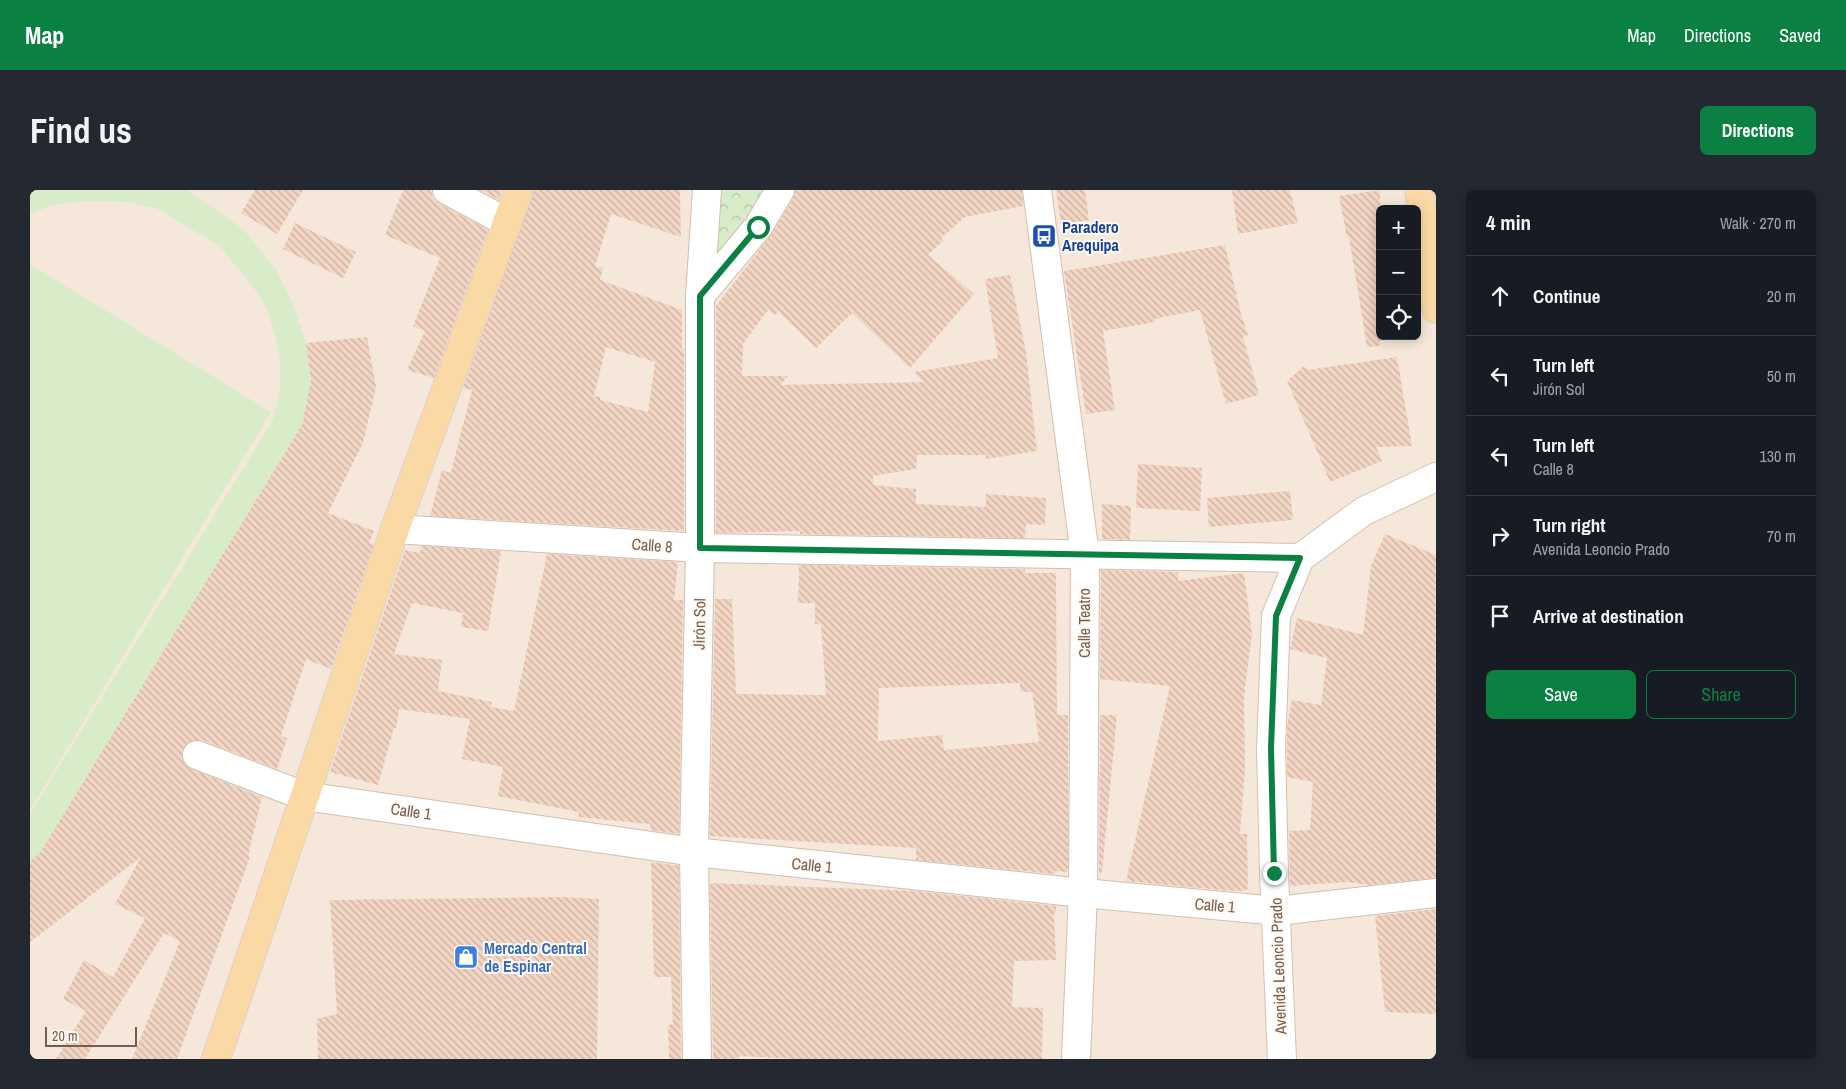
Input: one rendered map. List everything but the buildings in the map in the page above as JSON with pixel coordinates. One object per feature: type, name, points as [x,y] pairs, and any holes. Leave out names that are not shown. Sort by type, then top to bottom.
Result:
[{"type":"main road","points":[[216,1059],[395,528],[519,190]]},
{"type":"main road","points":[[1419,190],[1436,310]]},
{"type":"street","points":[[447,190],[506,222]]},
{"type":"street","name":"Jirón Sol","points":[[697,1059],[694,852],[700,548],[700,296],[707,190]]},
{"type":"street","points":[[700,296],[758,227],[780,190]]},
{"type":"street","name":"Calle Teatro","points":[[1037,190],[1085,555],[1083,893],[1076,1059]]},
{"type":"street","points":[[1300,558],[1364,511],[1436,477]]},
{"type":"street","name":"Calle 8","points":[[395,528],[700,548],[1300,558]]},
{"type":"street","name":"Avenida Leoncio Prado","points":[[1282,1059],[1271,748],[1276,616],[1300,558]]},
{"type":"street","name":"Calle 1","points":[[197,755],[304,796],[694,852],[1083,893],[1277,911],[1436,893]]},
{"type":"shaded area","points":[[30,190],[1436,190],[1436,1059],[30,1059]]},
{"type":"green space","points":[[30,190],[188,190],[243,229],[276,269],[293,304],[306,343],[311,381],[302,425],[41,853],[30,861],[30,814],[273,420],[280,391],[280,361],[275,335],[265,305],[248,280],[219,246],[158,209],[128,202],[88,201],[53,205],[30,214]]},
{"type":"green space","points":[[718,190],[774,190],[714,267]]},
{"type":"green space","points":[[30,264],[271,412],[30,810]]},
{"type":"place","name":"Paradero Arequipa","points":[[1044,236]]},
{"type":"place","name":"Mercado Central de Espinar","points":[[466,957]]},
{"type":"route","points":[[758,227],[700,296],[700,548],[1300,558],[1276,616],[1271,748],[1274,873]]}]
